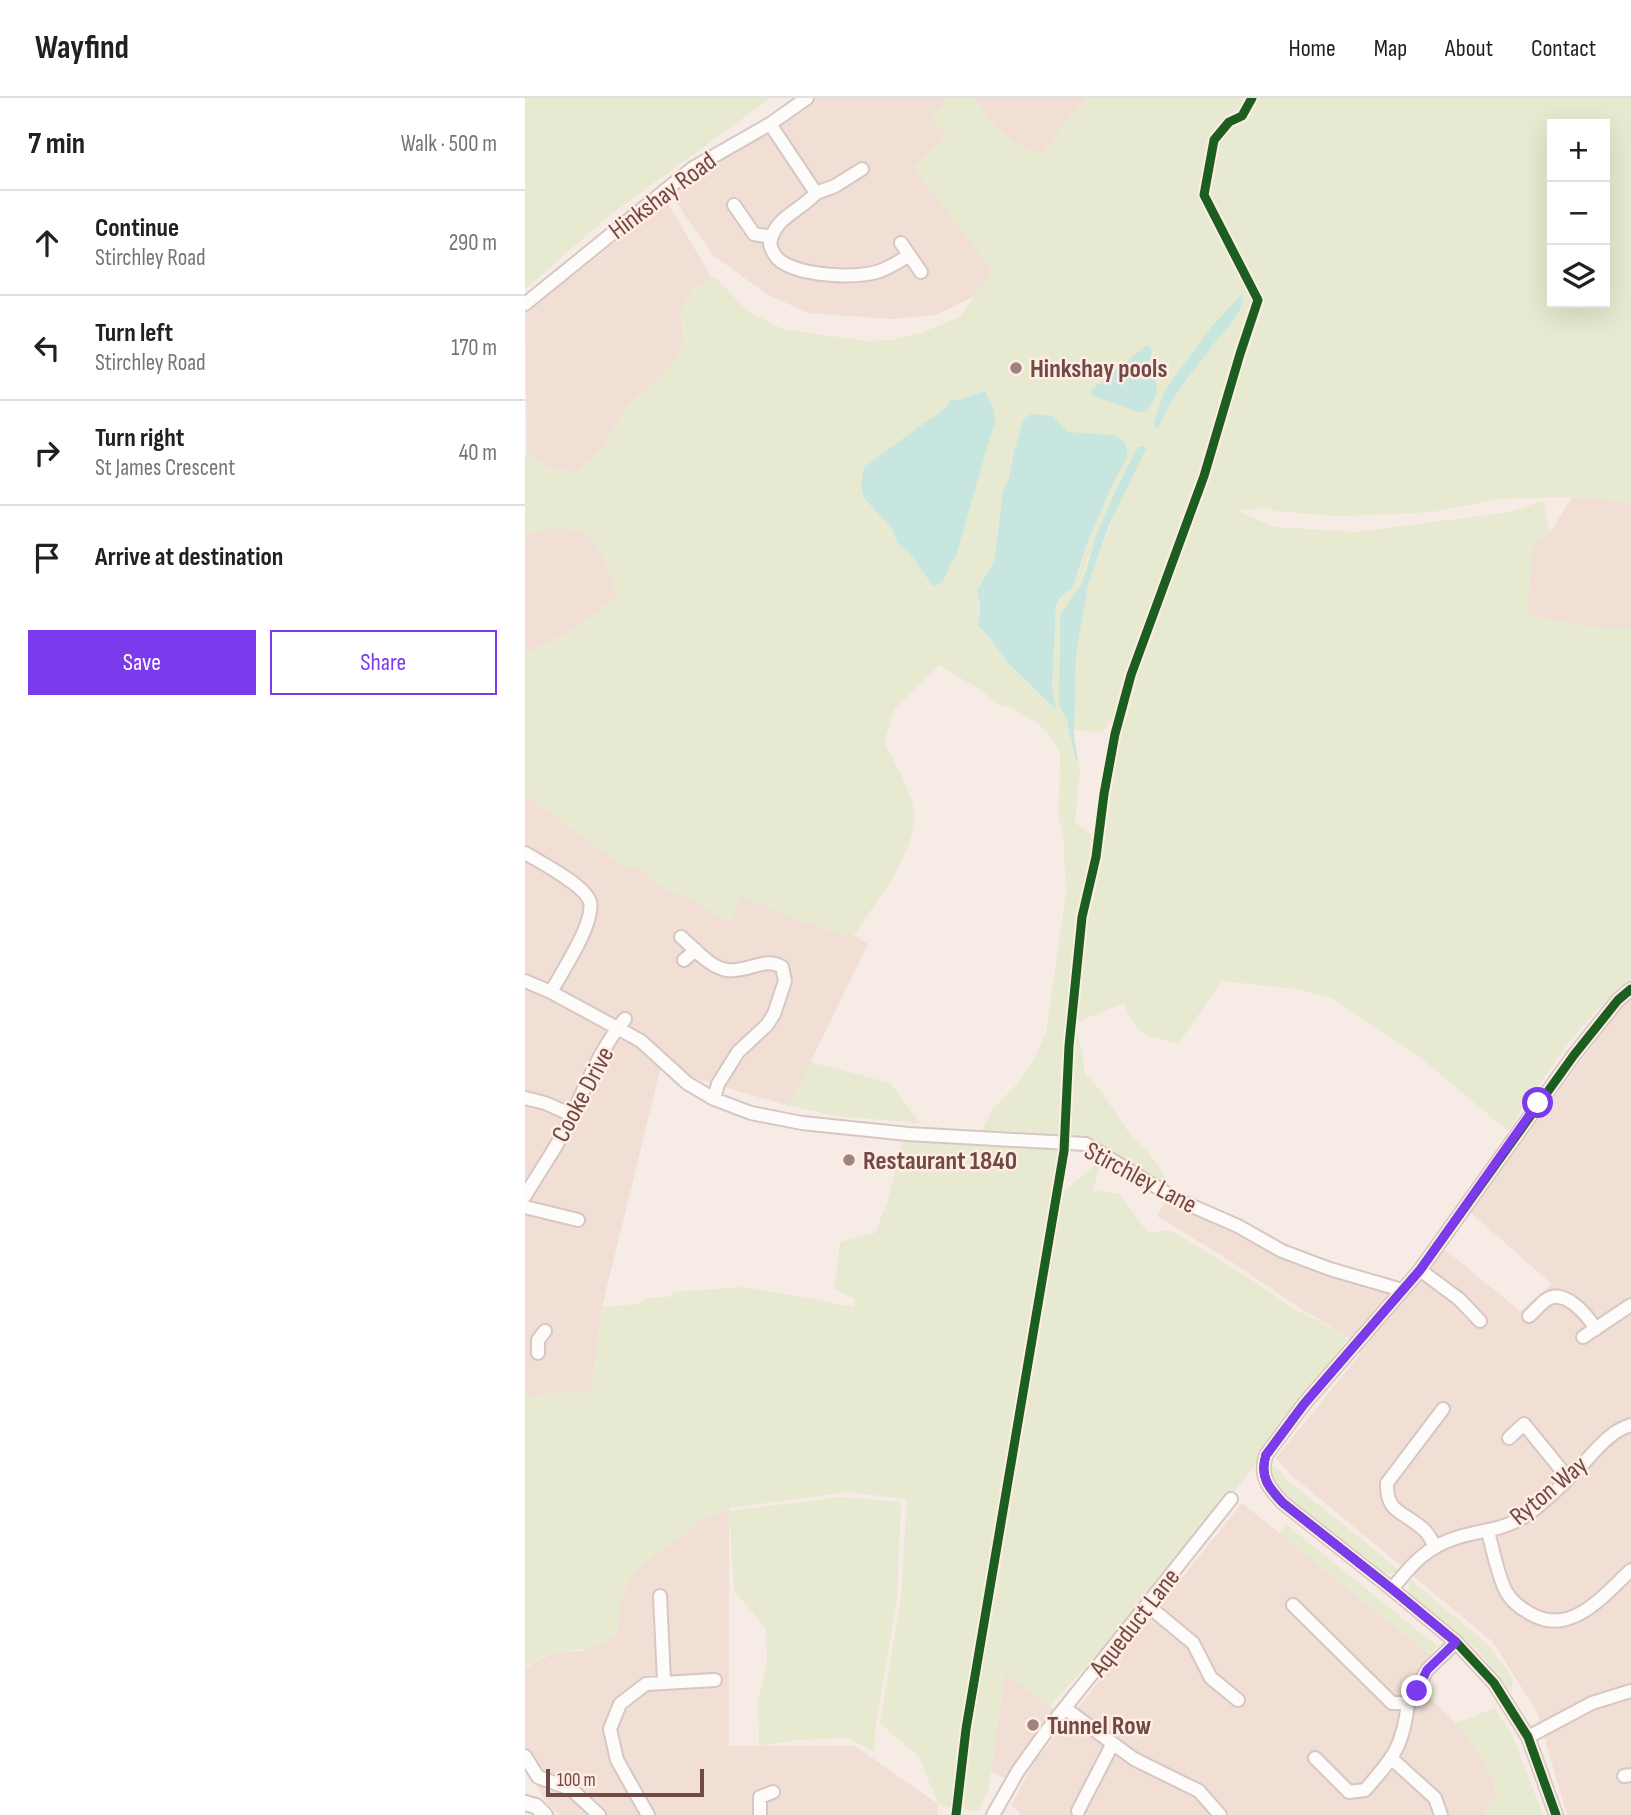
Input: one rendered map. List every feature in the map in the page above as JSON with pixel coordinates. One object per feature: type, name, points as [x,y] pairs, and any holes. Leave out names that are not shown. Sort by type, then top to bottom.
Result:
[{"type":"street","name":"Hinkshay Road","points":[[525,304],[693,168],[771,124],[807,98]]},
{"type":"street","points":[[771,124],[816,193]]},
{"type":"street","points":[[862,169],[835,186],[816,193],[806,205],[777,224],[770,244],[777,258],[791,267],[810,272],[863,275],[878,272],[909,255]]},
{"type":"street","points":[[734,205],[754,234],[771,237]]},
{"type":"street","points":[[901,243],[921,272]]},
{"type":"street","points":[[525,853],[593,900],[581,937],[551,992]]},
{"type":"street","points":[[681,937],[712,964],[724,970],[739,970],[772,962],[782,967],[785,976],[771,1019],[738,1052],[718,1084],[713,1099]]},
{"type":"street","points":[[684,960],[696,950]]},
{"type":"street","name":"Stirchley Lane","points":[[525,981],[621,1023],[687,1083],[713,1099],[751,1113],[802,1123],[908,1133],[1086,1144],[1176,1199],[1238,1226],[1282,1251],[1330,1269],[1402,1290]]},
{"type":"street","points":[[1556,1815],[1528,1737],[1494,1683],[1456,1642],[1283,1503],[1268,1487],[1263,1477],[1263,1465],[1266,1455],[1304,1404],[1420,1270],[1574,1055],[1618,1000],[1631,989]]},
{"type":"street","name":"Cooke Drive","points":[[525,1196],[621,1023]]},
{"type":"street","points":[[525,1098],[545,1103],[572,1115]]},
{"type":"street","points":[[525,1207],[578,1220]]},
{"type":"street","points":[[1420,1270],[1459,1299],[1480,1321]]},
{"type":"street","points":[[1529,1317],[1548,1299],[1557,1296],[1564,1298],[1588,1318],[1596,1329]]},
{"type":"street","points":[[1583,1337],[1631,1305]]},
{"type":"street","points":[[525,1336],[541,1341]]},
{"type":"street","points":[[1435,1546],[1425,1529],[1392,1507],[1386,1495],[1387,1483],[1443,1409]]},
{"type":"street","points":[[1509,1438],[1524,1424],[1569,1478]]},
{"type":"street","name":"Ryton Way","points":[[1392,1589],[1415,1560],[1435,1546],[1459,1537],[1502,1528],[1525,1515],[1569,1478],[1618,1429],[1631,1425]]},
{"type":"street","name":"Aqueduct Lane","points":[[993,1815],[1018,1772],[1048,1729],[1231,1499]]},
{"type":"street","points":[[1488,1531],[1506,1592],[1520,1608],[1541,1620],[1570,1619],[1586,1612],[1631,1570]]},
{"type":"street","points":[[660,1596],[664,1681]]},
{"type":"street","points":[[1147,1605],[1193,1643],[1211,1678],[1238,1700]]},
{"type":"street","points":[[1293,1605],[1392,1703],[1408,1703]]},
{"type":"street","points":[[1315,1758],[1349,1792],[1365,1790],[1392,1759],[1404,1733],[1408,1703],[1427,1670],[1456,1642]]},
{"type":"street","points":[[641,1813],[617,1760],[610,1728],[620,1703],[646,1684],[715,1680]]},
{"type":"street","points":[[1528,1737],[1592,1703],[1631,1691]]},
{"type":"street","points":[[1066,1709],[1134,1759],[1199,1791],[1216,1814]]},
{"type":"street","points":[[1078,1811],[1113,1743]]},
{"type":"street","points":[[525,1756],[538,1777],[571,1789],[599,1815]]},
{"type":"street","points":[[1392,1759],[1435,1798],[1441,1815]]},
{"type":"street","points":[[761,1815],[760,1797],[773,1792]]},
{"type":"street","points":[[525,1803],[535,1806],[545,1815]]},
{"type":"shaded area","points":[[815,98],[949,98],[930,118],[947,135],[1003,282],[936,315],[892,319],[809,313],[768,295],[713,255],[671,195],[715,162],[808,107]]},
{"type":"shaded area","points":[[975,98],[1088,98],[1069,118],[1042,155],[1020,147],[990,122]]},
{"type":"shaded area","points":[[667,202],[712,278],[693,288],[681,318],[684,338],[675,359],[661,377],[628,404],[604,446],[575,472],[552,469],[531,456],[527,457],[525,313]]},
{"type":"shaded area","points":[[1572,497],[1631,503],[1631,627],[1594,627],[1470,606],[1534,543],[1550,533]]},
{"type":"shaded area","points":[[549,528],[570,528],[588,535],[605,558],[617,596],[573,630],[525,654],[525,531],[528,534]]},
{"type":"shaded area","points":[[525,795],[628,869],[639,866],[656,884],[700,904],[722,920],[740,896],[784,915],[844,935],[854,935],[868,944],[789,1106],[694,1078],[664,1054],[602,1307],[591,1392],[550,1393],[525,1398]]},
{"type":"shaded area","points":[[1631,998],[1631,1815],[1567,1815],[1537,1712],[1493,1642],[1289,1473],[1276,1458],[1361,1353],[1348,1336],[1304,1311],[1157,1216],[1167,1198],[1333,1274],[1405,1293],[1443,1248],[1520,1311],[1552,1284],[1470,1212],[1623,1004]]},
{"type":"shaded area","points":[[1242,1503],[1430,1655],[1415,1683],[1456,1723],[1474,1746],[1495,1783],[1496,1795],[1482,1815],[1021,1815],[1011,1805],[1035,1761]]},
{"type":"shaded area","points":[[729,1508],[729,1746],[855,1746],[938,1804],[937,1815],[560,1815],[546,1802],[525,1765],[525,1668],[553,1653],[582,1651],[617,1634],[624,1590],[634,1573],[654,1555],[683,1536],[696,1522]]},
{"type":"shaded area","points":[[1005,1673],[1059,1713],[1005,1778],[991,1772]]},
{"type":"green space","points":[[525,98],[771,98],[611,214],[525,289]]},
{"type":"green space","points":[[949,98],[975,98],[1003,133],[1041,155],[1088,98],[1631,98],[1631,503],[1572,497],[1500,499],[1432,512],[1335,516],[1274,511],[1268,508],[1236,510],[1273,527],[1357,532],[1510,512],[1543,501],[1550,533],[1534,543],[1527,615],[1594,627],[1631,627],[1631,980],[1579,1030],[1508,1131],[1426,1062],[1333,999],[1297,989],[1222,981],[1178,1044],[1143,1033],[1133,1023],[1124,1003],[1075,1023],[1084,1072],[1131,1136],[1163,1172],[1167,1184],[1085,1137],[981,1131],[993,1109],[1016,1085],[1033,1061],[1046,1033],[1066,893],[1063,829],[1059,820],[1060,753],[1050,736],[1037,723],[1014,709],[1001,706],[939,665],[895,708],[884,742],[908,790],[914,822],[904,856],[895,874],[854,935],[844,935],[784,915],[760,902],[757,905],[740,896],[733,920],[722,920],[700,904],[656,884],[640,867],[628,869],[525,795],[525,654],[573,630],[617,596],[605,561],[589,538],[566,529],[549,529],[528,534],[525,531],[525,456],[530,456],[552,469],[575,472],[604,446],[628,404],[661,377],[675,359],[684,338],[681,307],[693,288],[712,278],[717,279],[747,311],[782,329],[865,341],[891,340],[923,332],[960,317],[992,270],[913,168],[947,135],[930,118]],"holes":[[[1105,515],[1114,515],[1088,585],[1076,655],[1074,730],[1101,732],[1108,722],[1115,720],[1117,723],[1092,835],[1075,823],[1080,769],[1067,721],[1059,704],[1060,615],[1082,583],[1086,564]],[[999,519],[1095,525],[1074,584],[1056,605],[1052,688],[1054,708],[1007,662],[978,625],[979,585],[994,562]],[[892,528],[949,564],[946,578],[933,586],[910,554],[897,543]]]},
{"type":"green space","points":[[810,1062],[890,1083],[920,1123],[835,1116],[788,1105]]},
{"type":"green space","points":[[906,1136],[1065,1142],[1057,1197],[1101,1160],[1092,1194],[1100,1190],[1120,1194],[1147,1232],[1170,1231],[1178,1235],[1260,1285],[1287,1305],[1348,1336],[1291,1420],[1146,1601],[1050,1706],[1005,1673],[988,1792],[977,1811],[960,1808],[1016,1438],[956,1809],[938,1804],[919,1757],[880,1723],[901,1597],[907,1499],[849,1492],[729,1508],[696,1522],[683,1536],[654,1555],[634,1573],[624,1590],[617,1634],[610,1640],[587,1648],[551,1654],[525,1667],[525,1398],[550,1393],[591,1392],[602,1307],[638,1304],[647,1298],[669,1297],[675,1292],[745,1287],[854,1307],[855,1299],[834,1289],[840,1242],[875,1233],[887,1203]]},
{"type":"green space","points":[[1270,1467],[1276,1467],[1289,1481],[1399,1570],[1395,1573],[1383,1573],[1281,1491],[1274,1483]]},
{"type":"green space","points":[[841,1497],[901,1502],[897,1599],[876,1723],[874,1752],[848,1738],[797,1740],[759,1746],[758,1700],[767,1662],[766,1628],[734,1590],[729,1511]]},
{"type":"green space","points":[[1287,1525],[1437,1646],[1430,1655],[1279,1533]]},
{"type":"green space","points":[[1409,1578],[1490,1647],[1513,1679],[1511,1692],[1477,1649],[1411,1595]]},
{"type":"green space","points":[[1495,1708],[1512,1735],[1543,1815],[1482,1815],[1496,1795],[1497,1788],[1474,1746],[1456,1723]]},
{"type":"water","points":[[1240,296],[1243,299],[1234,320],[1181,388],[1158,429],[1155,428],[1154,423],[1164,392],[1212,326]]},
{"type":"water","points":[[1146,346],[1150,347],[1152,352],[1147,367],[1157,387],[1153,402],[1146,410],[1142,413],[1091,395],[1091,390]]},
{"type":"water","points":[[985,391],[994,411],[995,421],[955,559],[943,581],[933,586],[910,554],[897,543],[892,528],[864,498],[861,485],[864,467],[948,406],[949,400],[955,401]]},
{"type":"water","points":[[1031,414],[1052,416],[1068,432],[1113,435],[1123,441],[1127,448],[1127,458],[1088,541],[1073,587],[1056,605],[1052,688],[1054,708],[1007,662],[978,625],[980,605],[977,590],[994,562],[1003,492],[1023,420]]},
{"type":"water","points":[[1146,447],[1145,451],[1109,525],[1088,585],[1076,655],[1076,761],[1067,721],[1059,704],[1060,615],[1082,583],[1095,539],[1113,496],[1137,448]]},
{"type":"cycle path","points":[[956,1815],[966,1729],[1064,1151],[1069,1046],[1082,917],[1096,857],[1115,734],[1131,675],[1204,476],[1258,300],[1204,195],[1214,140],[1229,122],[1242,116],[1252,98]]},
{"type":"cycle path","points":[[1556,1815],[1528,1737],[1494,1683],[1456,1642],[1283,1503],[1267,1482],[1264,1463],[1266,1455],[1304,1404],[1420,1270],[1574,1055],[1618,1000],[1631,989]]},
{"type":"place","name":"Hinkshay pools","points":[[1016,368]]},
{"type":"place","name":"Restaurant 1840","points":[[849,1160]]},
{"type":"place","name":"Tunnel Row","points":[[1033,1725]]},
{"type":"route","points":[[1417,1691],[1427,1670],[1456,1642],[1283,1503],[1268,1487],[1263,1477],[1263,1465],[1266,1455],[1304,1404],[1420,1270],[1538,1103]]}]
